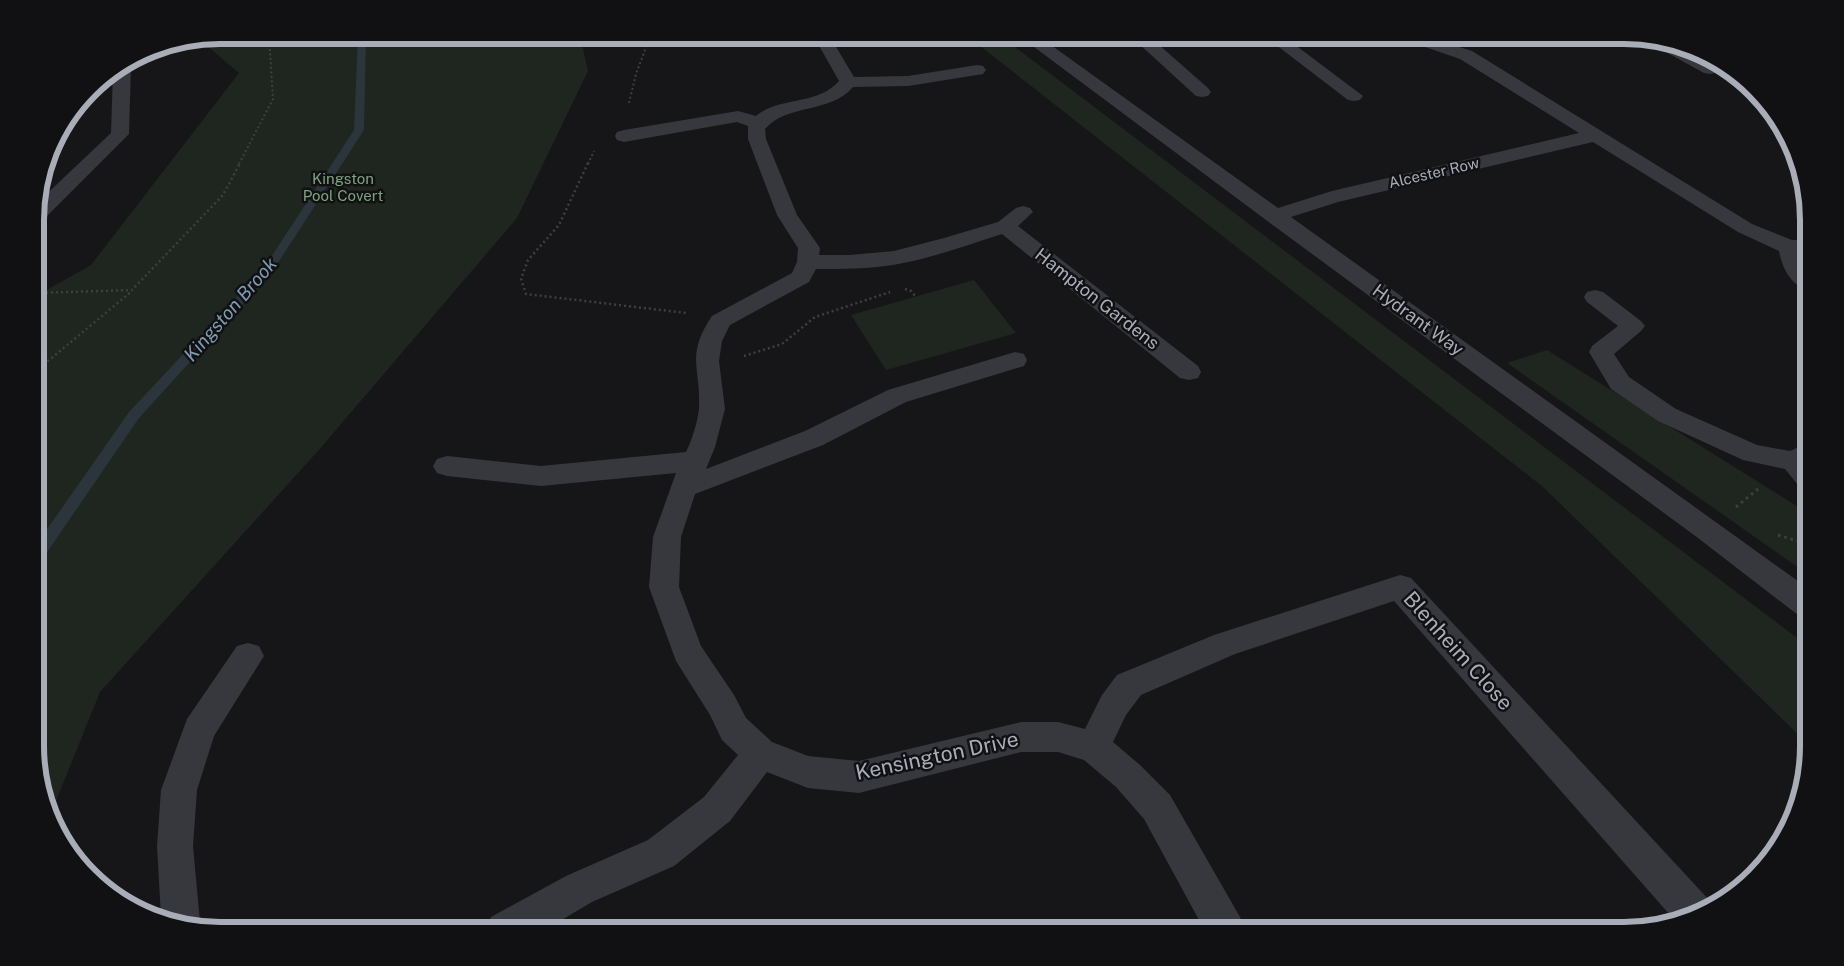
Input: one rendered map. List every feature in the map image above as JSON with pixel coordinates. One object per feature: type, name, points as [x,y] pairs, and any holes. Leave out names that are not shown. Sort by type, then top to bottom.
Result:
[{"type":"street","points":[[827,44],[848,82]]},
{"type":"street","name":"Hydrant Way","points":[[1038,44],[1708,530],[1800,599]]},
{"type":"street","points":[[1152,44],[1202,92]]},
{"type":"street","points":[[1283,44],[1354,96]]},
{"type":"street","points":[[1432,44],[1466,55],[1745,228],[1798,246],[1793,266],[1800,274]]},
{"type":"street","points":[[1677,52],[1710,68],[1713,68]]},
{"type":"street","points":[[848,82],[908,81],[977,70]]},
{"type":"street","points":[[44,209],[120,134],[122,73]]},
{"type":"street","points":[[720,322],[801,277],[808,262],[810,248],[787,215],[757,139],[756,128],[767,117],[788,109],[826,100],[842,91],[848,82]]},
{"type":"street","points":[[624,136],[738,116],[760,124]]},
{"type":"street","name":"Alcester Row","points":[[1273,216],[1332,197],[1597,136]]},
{"type":"street","points":[[808,262],[850,262],[894,258],[952,243],[1005,226],[1024,212]]},
{"type":"street","name":"Hampton Gardens","points":[[1005,226],[1189,372]]},
{"type":"street","points":[[1595,297],[1633,326],[1601,352],[1620,383],[1667,415],[1752,453],[1800,463]]},
{"type":"street","name":"Kensington Drive","points":[[720,322],[710,341],[707,361],[712,409],[667,537],[664,588],[687,652],[722,705],[734,729],[760,753],[808,772],[859,777],[1021,737],[1058,737],[1094,748],[1128,776],[1157,807],[1221,922]]},
{"type":"street","points":[[447,466],[541,476],[690,474],[814,438],[897,396],[1015,360]]},
{"type":"street","name":"Blenheim Close","points":[[1094,748],[1114,705],[1129,685],[1225,644],[1400,588],[1443,633],[1691,909]]},
{"type":"street","points":[[181,918],[174,846],[179,790],[199,730],[248,656]]},
{"type":"street","points":[[521,922],[580,889],[661,853],[717,809],[760,753]]},
{"type":"path","points":[[44,364],[132,290],[223,195],[273,99],[270,44]]},
{"type":"path","points":[[625,110],[630,102],[636,74],[647,44]]},
{"type":"path","points":[[596,149],[587,163],[559,225],[528,260],[521,279],[526,294],[677,311],[720,322]]},
{"type":"path","points":[[902,288],[911,291],[916,297]]},
{"type":"path","points":[[44,293],[132,290]]},
{"type":"path","points":[[707,361],[732,360],[776,347],[815,317],[893,291]]},
{"type":"path","points":[[1708,530],[1800,466]]},
{"type":"green space","name":"Kingston Pool Covert","points":[[205,44],[582,44],[588,71],[517,218],[318,451],[100,692],[54,806],[47,781],[44,758],[44,291],[91,265],[239,73]]},
{"type":"green space","points":[[977,44],[1011,44],[1800,640],[1800,736],[1543,487]]},
{"type":"green space","points":[[974,280],[1016,333],[886,370],[851,315]]},
{"type":"green space","points":[[1547,350],[1800,508],[1800,569],[1507,363]]},
{"type":"waterway","name":"Kingston Brook","points":[[44,545],[134,415],[268,270],[359,130],[362,44]]}]
